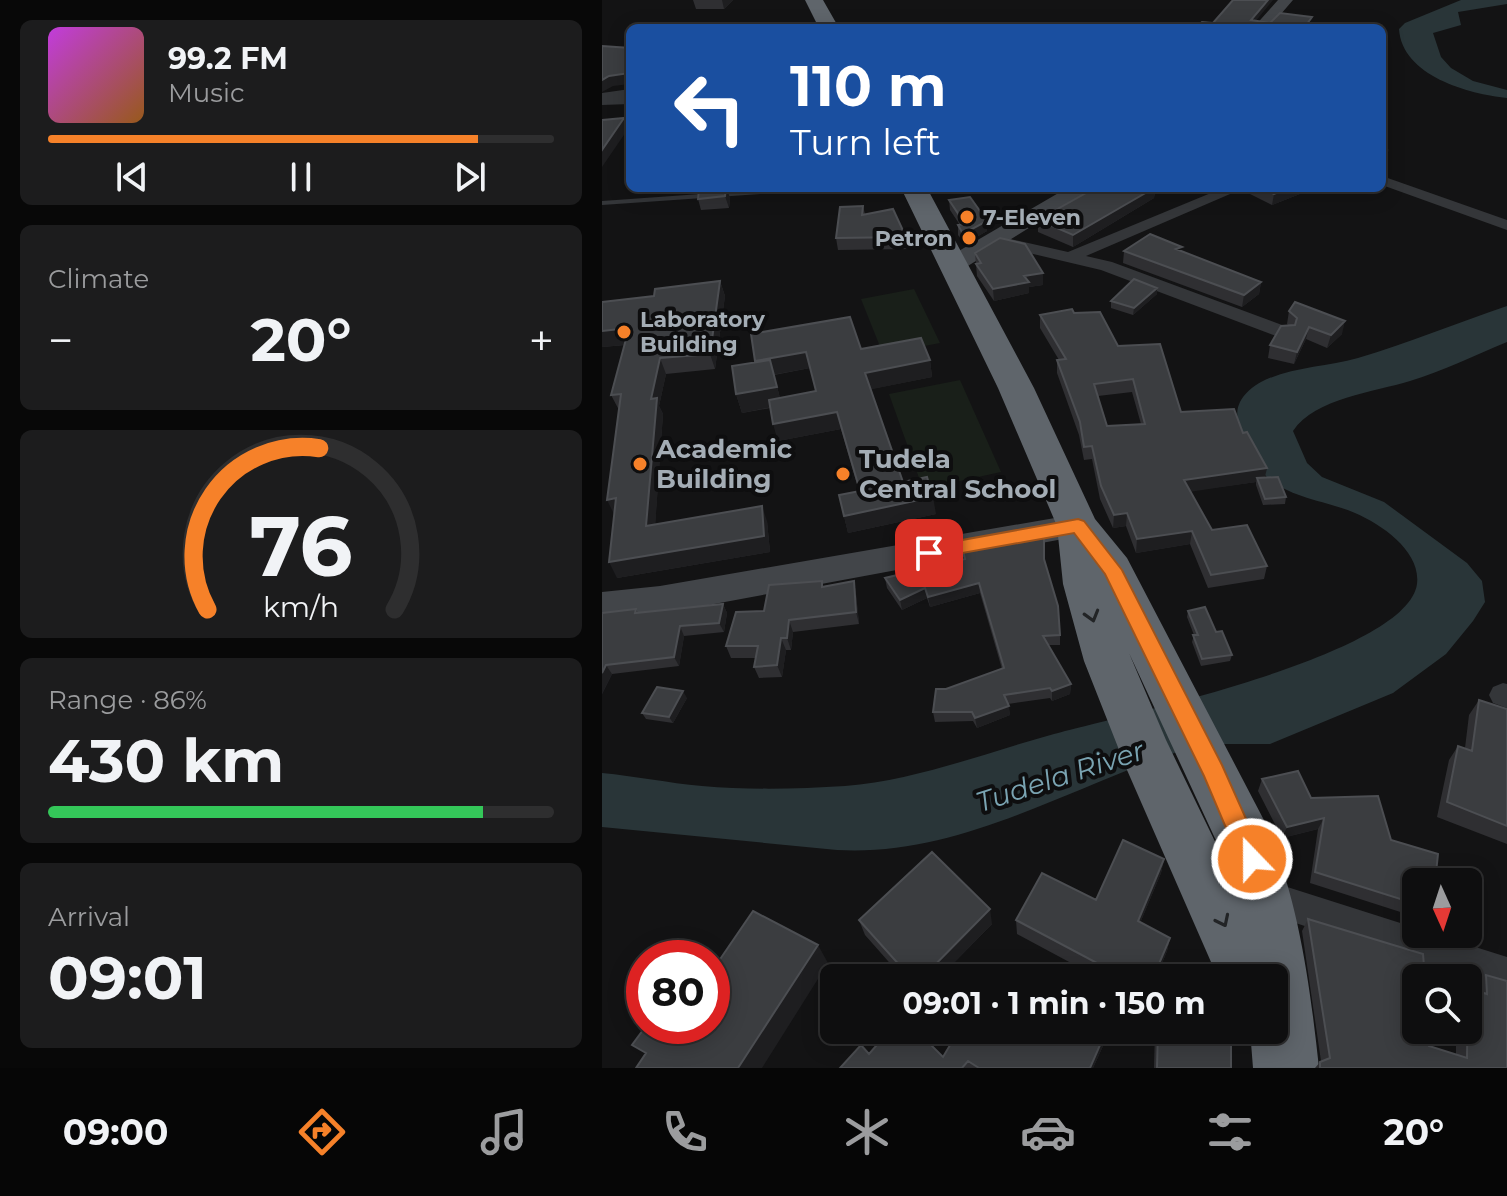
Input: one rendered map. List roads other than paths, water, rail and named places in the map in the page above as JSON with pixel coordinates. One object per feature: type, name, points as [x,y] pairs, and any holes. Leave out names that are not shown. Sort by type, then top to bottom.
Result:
[{"type":"highway","points":[[814,0],[827,24]]},
{"type":"highway","points":[[916,192],[1016,388],[1078,526],[1112,570],[1166,674],[1246,843],[1262,897],[1279,989],[1282,1050]]},
{"type":"highway","points":[[1078,526],[1089,610],[1116,683],[1166,800],[1242,964]]},
{"type":"street","points":[[1265,24],[1286,0]]},
{"type":"street","points":[[626,94],[602,98],[604,103],[626,100]]},
{"type":"street","points":[[1386,181],[1507,225]]},
{"type":"street","points":[[954,264],[1076,192]]},
{"type":"street","points":[[1073,256],[1226,192]]},
{"type":"street","points":[[997,241],[1073,256],[1283,332]]},
{"type":"street","points":[[602,606],[660,600],[1078,526]]},
{"type":"street","points":[[1262,897],[1507,975]]},
{"type":"lane","points":[[634,201],[636,192]]},
{"type":"lane","points":[[602,203],[761,192]]},
{"type":"water","points":[[1461,0],[1507,0],[1507,4],[1458,12],[1461,25],[1433,33],[1441,57],[1451,68],[1473,81],[1507,90],[1507,98],[1475,92],[1440,80],[1412,59],[1403,45],[1399,29],[1405,23]]},
{"type":"water","name":"Tudela River","points":[[1507,306],[1507,342],[1422,377],[1330,404],[1303,420],[1293,431],[1307,463],[1322,477],[1384,502],[1467,563],[1482,581],[1485,602],[1473,621],[1446,654],[1393,693],[1270,744],[1212,744],[1180,751],[1012,817],[926,843],[882,849],[837,850],[602,827],[602,773],[738,788],[809,788],[872,783],[925,772],[1054,734],[1194,698],[1315,658],[1365,635],[1401,610],[1417,584],[1413,561],[1398,541],[1366,518],[1289,491],[1269,479],[1260,470],[1240,427],[1238,406],[1252,388],[1272,377],[1358,358]]},
{"type":"place","name":"7-Eleven","points":[[967,217]]},
{"type":"place","name":"Petron","points":[[969,238]]},
{"type":"place","name":"Laboratory Building","points":[[624,332]]},
{"type":"place","name":"Academic Building","points":[[640,464]]},
{"type":"place","name":"Tudela Central School","points":[[843,474]]}]
